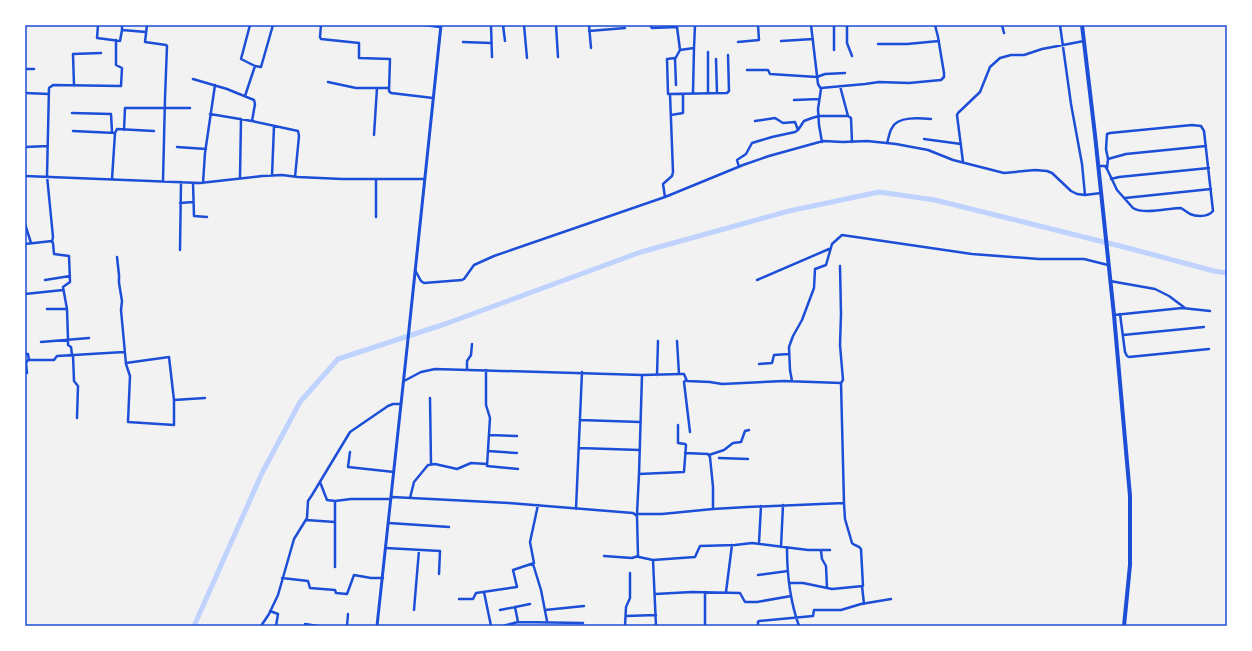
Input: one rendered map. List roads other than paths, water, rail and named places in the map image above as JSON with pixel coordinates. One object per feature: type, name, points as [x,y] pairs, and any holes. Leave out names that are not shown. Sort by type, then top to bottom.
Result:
[{"type":"main road","points":[[1082,25],[1114,315],[1130,496],[1130,571],[1124,626]]},
{"type":"street","points":[[98,25],[97,38],[116,40],[121,40],[122,25]]},
{"type":"street","points":[[147,25],[145,42],[166,44],[167,46],[163,181]]},
{"type":"street","points":[[250,25],[241,59],[255,66],[261,67],[274,25]]},
{"type":"street","points":[[321,25],[321,38],[359,43],[359,58],[390,59],[389,88],[391,93],[433,98]]},
{"type":"street","points":[[377,626],[392,498],[440,26],[424,25]]},
{"type":"street","points":[[490,25],[492,58]]},
{"type":"street","points":[[503,25],[505,41]]},
{"type":"street","points":[[524,25],[527,58]]},
{"type":"street","points":[[556,25],[558,57]]},
{"type":"street","points":[[589,25],[591,48]]},
{"type":"street","points":[[650,25],[652,28],[677,28],[680,50],[675,58],[676,85]]},
{"type":"street","points":[[693,93],[695,25]]},
{"type":"street","points":[[738,42],[760,40],[758,25]]},
{"type":"street","points":[[811,25],[818,86],[821,88],[819,99],[819,116],[822,142]]},
{"type":"street","points":[[834,25],[834,50]]},
{"type":"street","points":[[847,25],[847,43],[852,56]]},
{"type":"street","points":[[821,88],[879,82],[909,83],[943,79],[944,73],[935,25]]},
{"type":"street","points":[[1002,25],[1004,33]]},
{"type":"street","points":[[1060,25],[1086,195]]},
{"type":"street","points":[[590,31],[625,28]]},
{"type":"street","points":[[122,30],[146,32]]},
{"type":"street","points":[[781,41],[813,39]]},
{"type":"street","points":[[77,418],[78,386],[74,381],[72,347],[68,345],[67,309],[63,290],[63,286],[69,282],[70,276],[68,255],[54,254],[52,242],[53,237],[47,176],[49,94],[50,87],[53,85],[121,86],[122,68],[116,65],[116,40]]},
{"type":"street","points":[[878,44],[907,44],[939,40]]},
{"type":"street","points":[[963,162],[957,115],[958,112],[980,92],[988,72],[995,62],[1005,56],[1024,55],[1063,44],[1084,41]]},
{"type":"street","points":[[462,42],[491,43]]},
{"type":"street","points":[[680,50],[694,48]]},
{"type":"street","points":[[708,52],[708,93]]},
{"type":"street","points":[[74,86],[73,54],[101,53]]},
{"type":"street","points":[[670,94],[728,93],[728,55]]},
{"type":"street","points":[[665,197],[663,184],[672,176],[673,172],[667,59],[675,58]]},
{"type":"street","points":[[716,59],[717,93]]},
{"type":"street","points":[[245,96],[255,66]]},
{"type":"street","points":[[25,69],[34,69]]},
{"type":"street","points":[[746,70],[768,70],[769,73],[817,77],[825,74],[845,73]]},
{"type":"street","points":[[193,79],[245,96],[255,101],[252,121]]},
{"type":"street","points":[[328,82],[356,88],[389,88]]},
{"type":"street","points":[[203,183],[214,85]]},
{"type":"street","points":[[840,86],[848,116],[851,118],[852,142]]},
{"type":"street","points":[[374,135],[377,88]]},
{"type":"street","points":[[25,93],[49,94]]},
{"type":"street","points":[[670,115],[683,113],[683,94]]},
{"type":"street","points":[[794,100],[819,99]]},
{"type":"street","points":[[124,130],[125,108],[190,108]]},
{"type":"street","points":[[72,113],[111,114],[113,133],[112,179]]},
{"type":"street","points":[[210,114],[296,130],[299,133],[295,177]]},
{"type":"street","points":[[739,167],[738,159],[746,154],[752,143],[795,132],[804,121],[819,116],[848,116]]},
{"type":"street","points":[[755,121],[777,118],[783,123],[794,122],[798,130]]},
{"type":"street","points":[[240,178],[242,119]]},
{"type":"street","points":[[887,143],[891,128],[895,123],[907,119],[931,119]]},
{"type":"street","points":[[1197,125],[1203,128],[1206,146],[1213,212],[1212,214],[1205,216],[1191,214],[1181,208],[1140,211],[1133,208],[1117,190],[1108,169],[1106,138],[1107,134],[1110,133],[1197,125]]},
{"type":"street","points":[[272,176],[274,126]]},
{"type":"street","points":[[73,131],[113,133],[116,129],[154,131]]},
{"type":"street","points":[[924,139],[961,144]]},
{"type":"street","points":[[415,269],[421,281],[424,282],[462,280],[474,265],[494,256],[665,197],[769,156],[822,142],[867,141],[887,143],[928,150],[939,155],[1004,173],[1035,170],[1048,171],[1071,191],[1077,194],[1101,195]]},
{"type":"street","points":[[25,147],[48,146]]},
{"type":"street","points":[[1108,159],[1126,154],[1206,146]]},
{"type":"street","points":[[177,147],[206,149]]},
{"type":"street","points":[[1098,166],[1105,166],[1108,169]]},
{"type":"street","points":[[1111,179],[1124,176],[1208,168]]},
{"type":"street","points":[[25,176],[193,183],[272,176],[424,179]]},
{"type":"street","points":[[376,179],[376,217]]},
{"type":"street","points":[[180,250],[180,203],[182,182]]},
{"type":"street","points":[[193,183],[194,216],[207,217]]},
{"type":"street","points":[[1125,198],[1211,189]]},
{"type":"street","points":[[180,203],[193,202]]},
{"type":"street","points":[[25,224],[32,243]]},
{"type":"street","points":[[792,381],[789,347],[802,320],[814,288],[815,269],[826,265],[829,249],[835,240],[840,236],[843,235],[972,254],[1039,259],[1084,259],[1108,264]]},
{"type":"street","points":[[25,244],[52,242]]},
{"type":"street","points":[[757,280],[829,249]]},
{"type":"street","points":[[117,257],[122,300],[121,310],[124,352],[126,363],[130,376],[129,422],[173,425],[174,400],[169,357],[126,363]]},
{"type":"street","points":[[840,266],[840,345],[843,378],[841,383],[844,503],[846,519],[852,542],[861,549],[864,604]]},
{"type":"street","points":[[45,280],[70,276]]},
{"type":"street","points":[[1110,281],[1155,289],[1169,296],[1186,308]]},
{"type":"street","points":[[25,294],[63,290]]},
{"type":"street","points":[[1114,315],[1186,308],[1210,311]]},
{"type":"street","points":[[47,309],[67,309]]},
{"type":"street","points":[[1120,314],[1125,352],[1129,357],[1208,349]]},
{"type":"street","points":[[1123,335],[1204,327]]},
{"type":"street","points":[[40,342],[89,338]]},
{"type":"street","points":[[657,375],[658,341]]},
{"type":"street","points":[[677,341],[679,374]]},
{"type":"street","points":[[467,369],[467,361],[471,355],[472,344]]},
{"type":"street","points":[[28,360],[54,360],[57,356],[124,352]]},
{"type":"street","points":[[25,354],[28,354],[28,360],[26,363],[27,373],[25,374]]},
{"type":"street","points":[[760,364],[772,363],[774,355],[789,354]]},
{"type":"street","points":[[404,381],[428,370],[435,369],[582,372],[642,375],[684,374],[686,380],[684,382],[690,432]]},
{"type":"street","points":[[486,370],[486,405],[490,418],[487,464]]},
{"type":"street","points":[[576,509],[582,372]]},
{"type":"street","points":[[638,556],[637,515],[642,375]]},
{"type":"street","points":[[686,380],[722,384],[792,381],[841,383]]},
{"type":"street","points":[[174,400],[205,398]]},
{"type":"street","points":[[430,398],[431,464]]},
{"type":"street","points":[[261,626],[278,595],[294,538],[306,520],[308,501],[353,430],[388,406],[393,404],[401,404]]},
{"type":"street","points":[[580,420],[640,422]]},
{"type":"street","points":[[639,474],[657,472],[684,473],[686,444],[678,443],[678,425]]},
{"type":"street","points":[[685,453],[709,455],[724,450],[733,443],[741,442],[745,431],[748,430]]},
{"type":"street","points":[[489,435],[517,436]]},
{"type":"street","points":[[579,448],[640,450]]},
{"type":"street","points":[[488,451],[517,453]]},
{"type":"street","points":[[350,452],[348,467],[394,472]]},
{"type":"street","points":[[709,455],[713,509]]},
{"type":"street","points":[[719,458],[748,458]]},
{"type":"street","points":[[410,498],[414,482],[426,467],[431,464],[457,468],[471,463],[487,464],[487,467],[518,469]]},
{"type":"street","points":[[320,482],[326,500],[335,501],[352,499],[410,498],[538,505],[633,513],[637,515],[761,506],[844,503]]},
{"type":"street","points":[[335,501],[335,567]]},
{"type":"street","points":[[538,505],[530,542],[533,564],[539,582],[547,621]]},
{"type":"street","points":[[781,547],[783,505]]},
{"type":"street","points":[[759,544],[761,506]]},
{"type":"street","points":[[306,520],[335,522]]},
{"type":"street","points":[[389,523],[449,527]]},
{"type":"street","points":[[604,556],[632,558],[638,556],[653,560],[695,557],[700,546],[759,544],[808,550],[830,550]]},
{"type":"street","points":[[726,592],[732,545]]},
{"type":"street","points":[[386,548],[440,551],[439,574]]},
{"type":"street","points":[[787,548],[789,583],[799,626]]},
{"type":"street","points":[[414,610],[419,550]]},
{"type":"street","points":[[821,551],[822,559],[826,566],[827,588]]},
{"type":"street","points":[[653,560],[656,626]]},
{"type":"street","points":[[459,599],[474,599],[475,593],[516,587],[518,586],[513,570],[533,564]]},
{"type":"street","points":[[758,575],[788,571]]},
{"type":"street","points":[[625,626],[626,605],[630,598],[630,573]]},
{"type":"street","points":[[282,578],[308,581],[310,588],[335,590],[336,593],[347,594],[354,575],[371,578],[383,578]]},
{"type":"street","points":[[789,583],[803,583],[832,589],[862,586]]},
{"type":"street","points":[[484,592],[491,626]]},
{"type":"street","points":[[655,594],[705,592],[740,593],[745,602],[757,602],[791,596]]},
{"type":"street","points":[[705,592],[705,626]]},
{"type":"street","points":[[758,626],[759,621],[813,616],[814,610],[840,610],[891,599]]},
{"type":"street","points":[[500,610],[530,604]]},
{"type":"street","points":[[545,610],[584,606]]},
{"type":"street","points":[[515,607],[516,623]]},
{"type":"street","points":[[270,612],[278,614],[276,626]]},
{"type":"street","points":[[347,626],[348,614]]},
{"type":"street","points":[[626,616],[656,615]]},
{"type":"street","points":[[504,626],[516,623],[547,621],[583,622]]},
{"type":"street","points":[[305,624],[318,626]]},
{"type":"waterway","points":[[194,626],[262,473],[300,402],[338,359],[445,324],[641,252],[789,211],[879,192],[935,200],[1214,271],[1227,273]]}]
